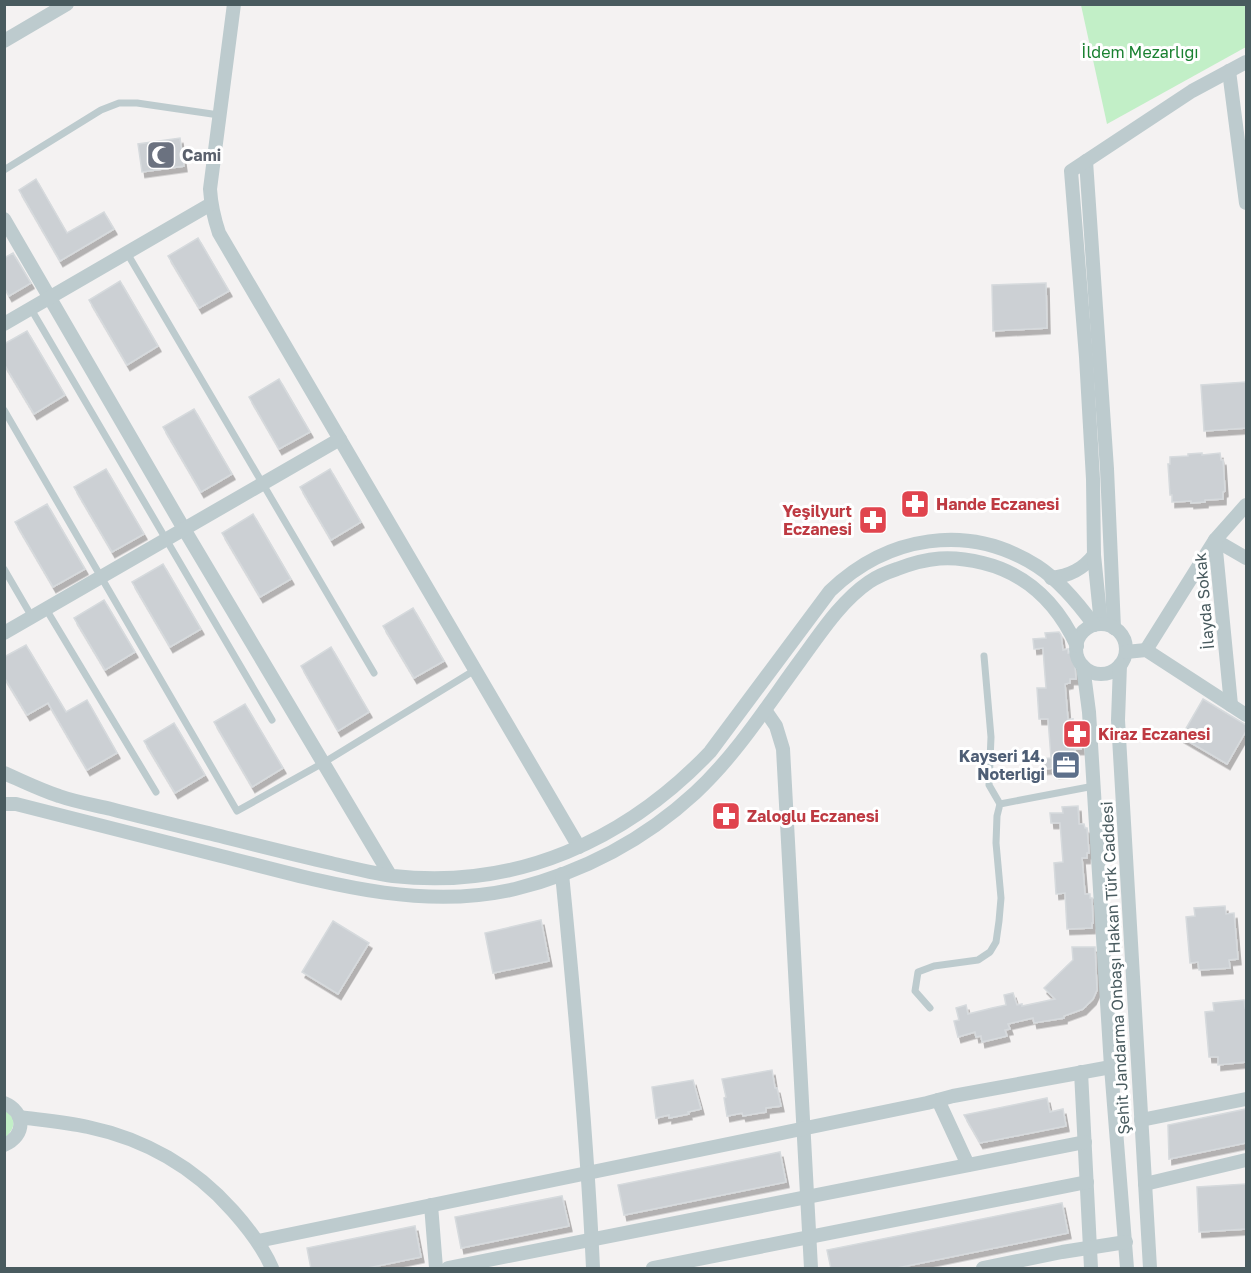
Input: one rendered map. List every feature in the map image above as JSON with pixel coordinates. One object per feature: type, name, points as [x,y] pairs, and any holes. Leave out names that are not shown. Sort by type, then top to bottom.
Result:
[{"type":"street","points":[[4,41],[67,4]]},
{"type":"street","points":[[234,4],[210,189],[213,218],[219,233],[579,847]]},
{"type":"street","points":[[1103,626],[1094,555],[1093,479],[1086,357],[1071,171],[1192,91],[1246,62]]},
{"type":"street","points":[[1229,71],[1246,202]]},
{"type":"street","points":[[1086,161],[1107,469],[1103,626]]},
{"type":"street","points":[[4,324],[211,204]]},
{"type":"street","points":[[4,219],[184,529],[390,875]]},
{"type":"street","points":[[4,633],[340,439]]},
{"type":"street","name":"İlayda Sokak","points":[[1231,705],[1215,540],[1246,505]]},
{"type":"street","points":[[4,773],[36,788],[80,802],[293,855],[390,875],[440,878],[492,874],[531,866],[579,847],[638,814],[670,790],[710,752],[826,597],[841,581],[867,562],[907,545],[935,540],[961,540],[988,545],[1012,553],[1052,578],[1103,626],[1124,638],[1126,645],[1123,658],[1115,670],[1102,674],[1088,670],[1079,660],[1077,646],[1064,620],[1055,609],[1037,590],[1019,577],[999,568],[953,558],[930,559],[886,573],[861,589],[828,622],[765,710],[714,773],[677,808],[650,829],[620,848],[562,874],[514,889],[470,896],[431,897],[354,888],[16,804],[4,804]]},
{"type":"street","points":[[1123,658],[1146,650],[1215,540],[1246,558]]},
{"type":"street","points":[[1052,578],[1065,576],[1078,570],[1094,555]]},
{"type":"street","points":[[1077,646],[1082,633],[1103,626]]},
{"type":"street","points":[[1146,650],[1246,715]]},
{"type":"street","name":"Şehit Jandarma Onbaşı Hakan Türk Caddesi","points":[[1123,658],[1118,720],[1150,1269]]},
{"type":"street","name":"Şehit Jandarma Onbaşı Hakan Türk Caddesi","points":[[1083,666],[1089,712],[1111,1066],[1127,1269]]},
{"type":"street","points":[[765,710],[776,726],[783,749],[811,1269]]},
{"type":"street","points":[[562,874],[588,1173],[593,1269]]},
{"type":"street","points":[[258,1241],[1111,1066]]},
{"type":"street","points":[[1081,1072],[1091,1269]]},
{"type":"street","points":[[938,1100],[968,1165]]},
{"type":"street","points":[[1141,1120],[1246,1100]]},
{"type":"street","points":[[4,1145],[14,1140],[20,1129],[20,1117],[12,1106],[5,1102]]},
{"type":"street","points":[[20,1117],[102,1130],[133,1140],[191,1171],[232,1210],[258,1241],[272,1269]]},
{"type":"street","points":[[448,1269],[1084,1142]]},
{"type":"street","points":[[1145,1184],[1246,1160]]},
{"type":"street","points":[[653,1269],[1087,1182]]},
{"type":"street","points":[[431,1205],[436,1269]]},
{"type":"street","points":[[983,1269],[1062,1252],[1126,1242]]},
{"type":"lane","points":[[4,170],[101,110],[119,103],[137,103],[219,115]]},
{"type":"lane","points":[[127,252],[374,673]]},
{"type":"lane","points":[[31,309],[272,720]]},
{"type":"lane","points":[[4,410],[237,812],[323,763],[475,670]]},
{"type":"lane","points":[[4,569],[32,617]]},
{"type":"lane","points":[[46,609],[156,792]]},
{"type":"lane","points":[[930,1008],[915,991],[918,972],[933,966],[978,960],[990,952],[996,942],[1001,898],[996,843],[1000,804],[989,785],[992,737],[984,656]]},
{"type":"lane","points":[[1000,804],[1094,786]]},
{"type":"green space","name":"İldem Mezarlığı","points":[[1081,5],[1246,5],[1246,47],[1107,124]]},
{"type":"green space","points":[[5,1110],[12,1117],[14,1124],[5,1138]]},
{"type":"building","name":"Cami","points":[[180,138],[184,166],[142,172],[138,144]]},
{"type":"building","points":[[36,179],[67,233],[104,212],[114,229],[60,261],[19,190]]},
{"type":"building","points":[[198,238],[229,291],[199,308],[168,256]]},
{"type":"building","points":[[13,253],[31,283],[9,296],[4,287],[4,258]]},
{"type":"building","points":[[120,281],[158,346],[127,365],[89,300]]},
{"type":"building","points":[[1046,283],[1047,328],[993,331],[992,285]]},
{"type":"building","points":[[27,331],[65,395],[34,414],[4,364],[4,344]]},
{"type":"building","points":[[279,379],[310,432],[279,449],[249,397]]},
{"type":"building","points":[[1246,382],[1246,428],[1204,431],[1201,385]]},
{"type":"building","points":[[194,409],[232,474],[201,492],[163,427]]},
{"type":"building","points":[[1202,453],[1202,455],[1220,453],[1221,460],[1223,460],[1225,491],[1223,499],[1191,503],[1191,501],[1172,502],[1168,464],[1170,464],[1170,457]]},
{"type":"building","points":[[106,469],[144,534],[112,552],[74,487]]},
{"type":"building","points":[[330,469],[361,522],[331,540],[300,487]]},
{"type":"building","points":[[47,504],[85,569],[53,587],[15,522]]},
{"type":"building","points":[[253,514],[291,579],[260,597],[222,533]]},
{"type":"building","points":[[163,564],[201,629],[170,647],[132,582]]},
{"type":"building","points":[[104,600],[135,652],[105,670],[74,618]]},
{"type":"building","points":[[413,608],[444,661],[414,678],[383,626]]},
{"type":"building","points":[[1059,632],[1063,650],[1068,649],[1068,653],[1074,654],[1076,679],[1070,679],[1070,683],[1065,684],[1068,720],[1073,719],[1073,724],[1079,723],[1081,749],[1075,749],[1075,753],[1070,754],[1071,772],[1056,773],[1055,768],[1043,769],[1042,759],[1051,758],[1048,719],[1039,719],[1037,688],[1046,688],[1043,648],[1034,649],[1033,639],[1046,638],[1045,633]]},
{"type":"building","points":[[26,645],[66,712],[87,700],[117,753],[87,770],[48,703],[27,715],[4,677],[4,657]]},
{"type":"building","points":[[331,647],[369,712],[338,731],[301,666]]},
{"type":"building","points":[[1203,699],[1246,725],[1246,731],[1227,764],[1181,737]]},
{"type":"building","points":[[245,704],[283,768],[252,787],[214,722]]},
{"type":"building","points":[[174,723],[205,775],[175,793],[144,741]]},
{"type":"building","points":[[1078,806],[1079,824],[1084,824],[1087,828],[1089,853],[1087,853],[1087,858],[1082,858],[1085,894],[1090,894],[1092,898],[1093,923],[1092,928],[1067,929],[1065,893],[1056,894],[1054,863],[1063,862],[1060,823],[1051,823],[1050,813],[1063,813],[1062,807]]},
{"type":"building","points":[[1225,906],[1226,914],[1234,913],[1238,959],[1229,960],[1230,968],[1199,970],[1198,962],[1190,963],[1186,917],[1195,916],[1194,908]]},
{"type":"building","points":[[541,920],[549,961],[493,973],[485,933]]},
{"type":"building","points":[[333,921],[369,943],[338,994],[302,972]]},
{"type":"building","points":[[1072,947],[1095,947],[1097,990],[1093,999],[1083,1009],[1064,1016],[1064,1018],[1034,1023],[1033,1018],[1008,1024],[1010,1029],[1005,1030],[1007,1036],[982,1042],[981,1036],[976,1037],[975,1032],[958,1037],[954,1021],[959,1020],[956,1008],[966,1005],[968,1014],[1006,1005],[1004,995],[1013,993],[1017,1005],[1022,1004],[1022,1006],[1055,999],[1044,988],[1073,960]]},
{"type":"building","points":[[1244,1000],[1246,1062],[1218,1065],[1218,1057],[1209,1057],[1205,1012],[1214,1011],[1213,1003]]},
{"type":"building","points":[[772,1070],[781,1106],[766,1108],[766,1112],[727,1116],[722,1079]]},
{"type":"building","points":[[693,1080],[701,1109],[669,1118],[669,1115],[656,1118],[652,1087]]},
{"type":"building","points":[[1047,1098],[1050,1112],[1063,1109],[1066,1126],[980,1143],[964,1115]]},
{"type":"building","points":[[1246,1109],[1246,1143],[1169,1159],[1168,1125]]},
{"type":"building","points":[[780,1152],[786,1182],[624,1215],[618,1185]]},
{"type":"building","points":[[1246,1184],[1246,1229],[1199,1232],[1197,1187]]},
{"type":"building","points":[[562,1196],[569,1226],[461,1248],[455,1217]]},
{"type":"building","points":[[1062,1203],[1068,1233],[892,1269],[831,1269],[827,1250]]},
{"type":"building","points":[[415,1226],[421,1257],[363,1269],[311,1269],[307,1248]]},
{"type":"place","name":"Cami","points":[[161,155]]},
{"type":"place","name":"Hande Eczanesi","points":[[915,504]]},
{"type":"place","name":"Yeşilyurt Eczanesi","points":[[873,520]]},
{"type":"place","name":"Kiraz Eczanesi","points":[[1077,734]]},
{"type":"place","name":"Kayseri 14. Noterliği","points":[[1066,765]]},
{"type":"place","name":"Zaloğlu Eczanesi","points":[[726,816]]}]
